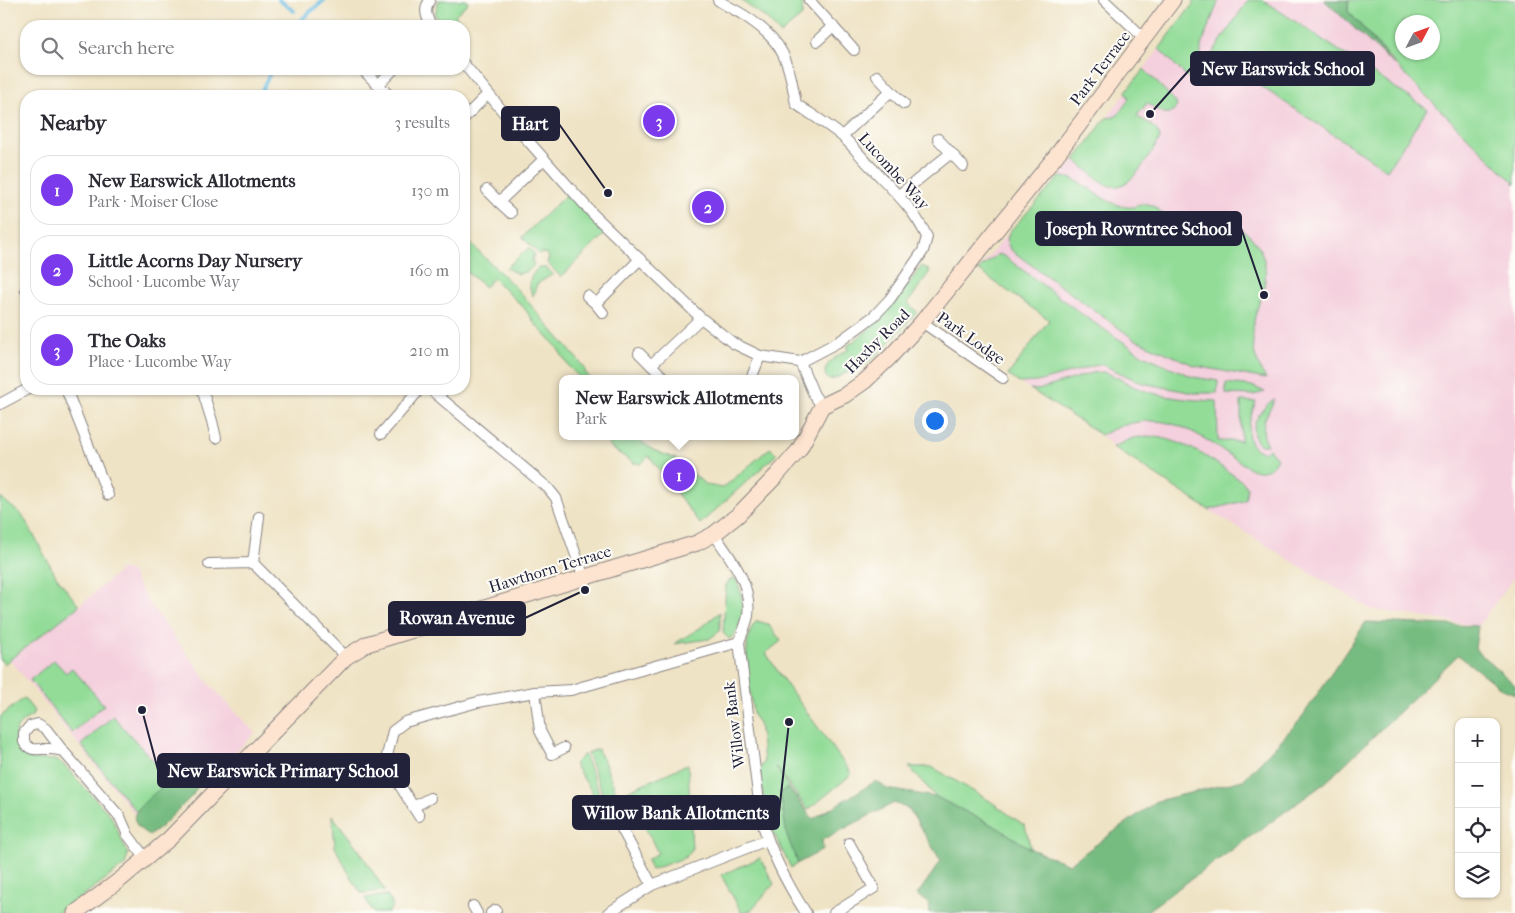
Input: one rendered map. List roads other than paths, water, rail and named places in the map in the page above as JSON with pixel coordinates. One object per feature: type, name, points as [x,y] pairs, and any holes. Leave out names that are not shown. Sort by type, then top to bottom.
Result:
[{"type":"street","points":[[428,20],[426,16],[427,4],[430,0]]},
{"type":"street","points":[[809,0],[854,50]]},
{"type":"street","points":[[1104,0],[1144,38]]},
{"type":"street","name":"Park Terrace","points":[[1055,157],[1173,0]]},
{"type":"street","name":"Lucombe Way","points":[[722,1],[763,29],[777,43],[789,66],[796,104],[842,136],[900,195],[920,223],[927,237],[923,251],[904,281],[874,316],[840,341],[800,362]]},
{"type":"street","points":[[816,41],[833,26]]},
{"type":"street","points":[[470,72],[593,214],[701,318],[733,343],[760,356],[800,362],[814,395],[822,406],[799,450],[738,515],[714,534]]},
{"type":"street","points":[[368,75],[383,90]]},
{"type":"street","points":[[378,85],[388,75]]},
{"type":"street","points":[[877,76],[904,104]]},
{"type":"street","points":[[842,136],[891,91]]},
{"type":"street","points":[[470,112],[488,94]]},
{"type":"street","points":[[938,140],[963,166]]},
{"type":"street","points":[[900,195],[951,153]]},
{"type":"street","name":"Haxby Road","points":[[822,406],[845,395],[865,381],[922,322],[1055,157]]},
{"type":"street","points":[[499,202],[544,159]]},
{"type":"street","points":[[487,190],[511,213]]},
{"type":"street","points":[[596,304],[640,259]]},
{"type":"street","points":[[586,296],[603,313]]},
{"type":"street","points":[[651,366],[701,318]]},
{"type":"street","name":"Park Lodge","points":[[922,322],[1003,378]]},
{"type":"street","points":[[639,353],[661,375]]},
{"type":"street","points":[[753,375],[760,356]]},
{"type":"street","points":[[0,404],[20,393]]},
{"type":"street","points":[[68,395],[108,495]]},
{"type":"street","points":[[204,395],[216,438]]},
{"type":"street","points":[[381,434],[415,395]]},
{"type":"street","points":[[437,395],[548,488],[556,498],[584,578]]},
{"type":"street","points":[[253,563],[259,517]]},
{"type":"street","name":"Hawthorn Terrace","points":[[75,913],[146,859],[176,832],[346,657],[367,644],[697,543],[714,534]]},
{"type":"street","name":"Willow Bank","points":[[714,534],[739,572],[748,592],[748,616],[739,642],[761,818],[767,840],[784,876],[806,913]]},
{"type":"street","points":[[210,564],[253,563],[346,657]]},
{"type":"street","points":[[430,798],[416,812],[396,779],[387,756],[392,731],[406,722],[478,702],[535,692],[572,690],[739,642]]},
{"type":"street","points":[[535,692],[540,731],[552,754],[564,748]]},
{"type":"street","points":[[63,751],[120,817],[128,835],[146,859]]},
{"type":"street","points":[[610,807],[652,885]]},
{"type":"street","points":[[608,913],[652,885],[767,840]]},
{"type":"street","points":[[834,913],[874,888],[849,843]]},
{"type":"waterway","points":[[279,0],[294,11]]},
{"type":"waterway","points":[[301,20],[324,0]]},
{"type":"waterway","points":[[262,90],[269,75]]},
{"type":"place","name":"New Earswick School","points":[[1150,114]]},
{"type":"place","name":"The Oaks","points":[[659,121]]},
{"type":"place","name":"Hart","points":[[608,193]]},
{"type":"place","name":"Little Acorns Day Nursery","points":[[708,207]]},
{"type":"place","name":"Joseph Rowntree School","points":[[1264,295]]},
{"type":"place","name":"New Earswick Allotments","points":[[679,475]]},
{"type":"place","name":"Rowan Avenue","points":[[585,590]]},
{"type":"place","name":"New Earswick Primary School","points":[[142,710]]},
{"type":"place","name":"Willow Bank Allotments","points":[[789,722]]}]
